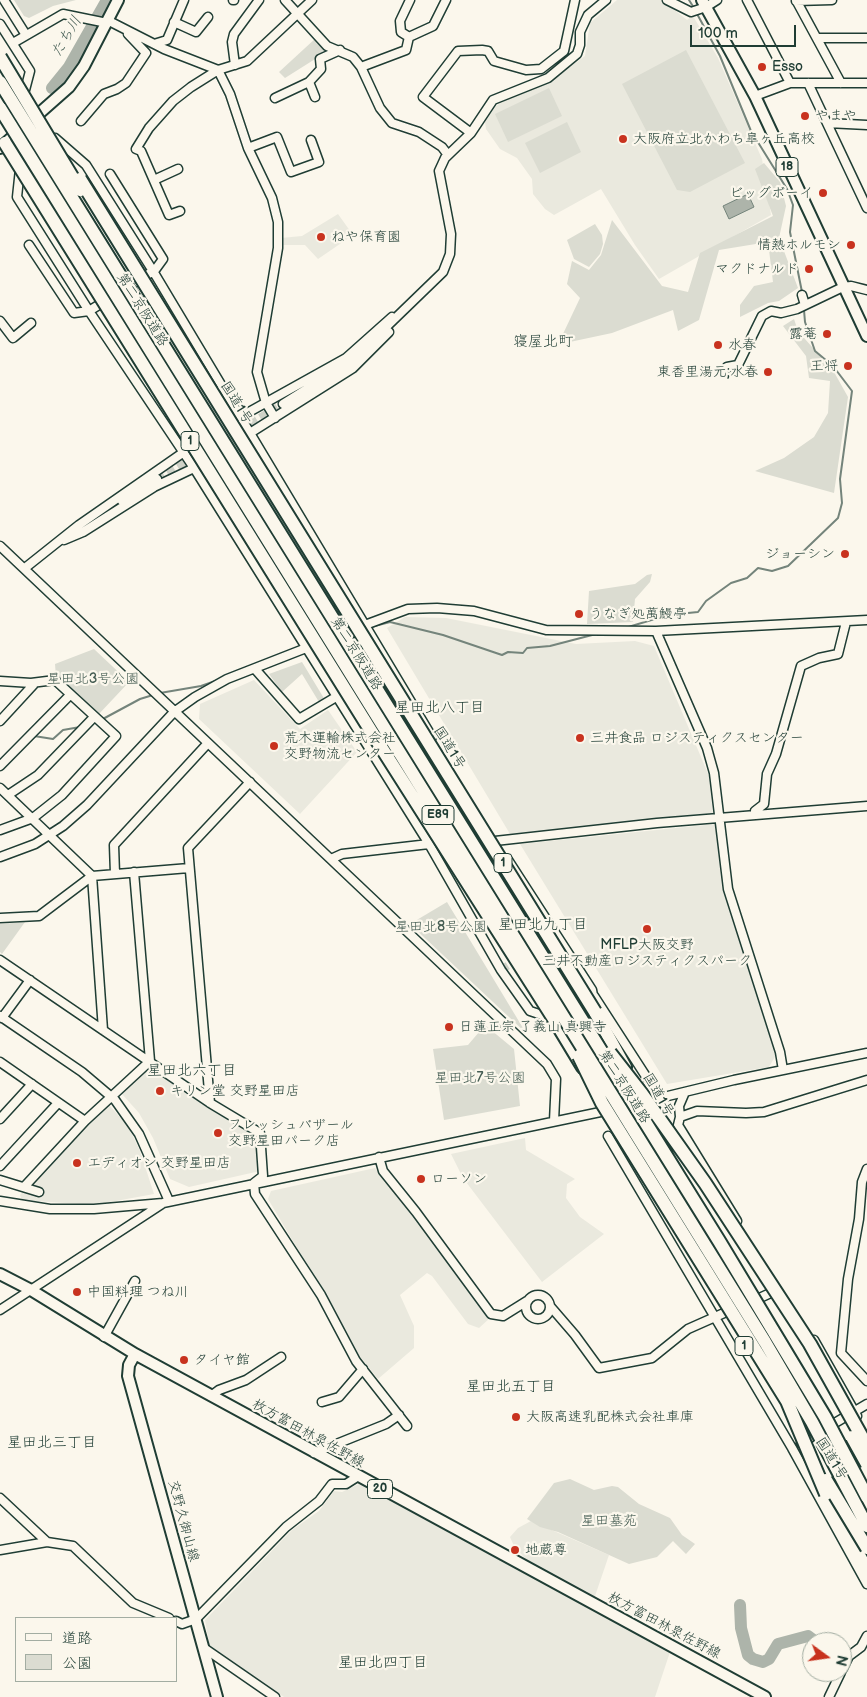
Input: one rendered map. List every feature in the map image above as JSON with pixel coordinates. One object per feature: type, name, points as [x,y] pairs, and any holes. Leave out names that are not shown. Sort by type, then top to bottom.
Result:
[{"type":"highway","name":"国道1号","points":[[0,50],[595,1012],[644,1102],[814,1366],[867,1464]]},
{"type":"highway","points":[[0,57],[183,363],[230,453]]},
{"type":"highway","name":"第二京阪道路","points":[[0,82],[776,1335],[825,1417],[867,1497]]},
{"type":"highway","name":"第二京阪道路","points":[[0,108],[558,1017],[765,1342],[812,1422],[867,1526]]},
{"type":"highway","points":[[0,117],[168,396],[219,462]]},
{"type":"highway","name":"国道1号","points":[[2,142],[350,696],[558,1017],[672,1223],[867,1548]]},
{"type":"highway","points":[[573,1007],[642,1094],[705,1183],[810,1344],[867,1446]]},
{"type":"highway","points":[[558,1017],[602,1103],[787,1401],[826,1494],[867,1570]]},
{"type":"main road","points":[[2,142],[40,113],[69,87],[108,22],[118,0]]},
{"type":"main road","name":"18","points":[[704,4],[754,96],[867,336]]},
{"type":"main road","name":"枚方富田林泉佐野線","points":[[0,1274],[31,1290],[104,1337],[357,1477],[765,1697]]},
{"type":"main road","name":"交野久御山線","points":[[135,1354],[129,1365],[128,1376],[217,1697]]},
{"type":"street","points":[[4,0],[26,35]]},
{"type":"street","points":[[154,44],[166,40],[184,0]]},
{"type":"street","points":[[285,0],[327,46],[353,56],[361,67],[380,108],[392,123],[419,132],[442,147],[448,155]]},
{"type":"street","points":[[180,211],[170,216],[141,151],[136,150],[149,128],[173,101],[218,70],[247,61],[312,0]]},
{"type":"street","points":[[408,37],[401,32],[400,21],[410,0]]},
{"type":"street","points":[[408,37],[433,26],[446,0]]},
{"type":"street","points":[[472,134],[423,97],[458,51],[488,51],[494,61],[526,70],[541,68],[564,51],[575,0]]},
{"type":"street","points":[[283,404],[350,362],[443,272],[450,254],[451,234],[439,172],[448,155],[472,134],[493,100],[548,78],[577,54],[582,25],[588,15],[606,0]]},
{"type":"street","points":[[667,0],[691,12],[704,4],[717,0]]},
{"type":"street","points":[[747,0],[790,83]]},
{"type":"street","points":[[796,0],[832,0]]},
{"type":"street","points":[[796,0],[841,83]]},
{"type":"street","points":[[235,65],[232,42],[234,34],[257,1]]},
{"type":"street","points":[[12,43],[63,14],[108,22],[154,44],[218,70],[230,94],[248,148],[272,198],[278,227],[278,248],[257,372],[266,402],[275,418]]},
{"type":"street","points":[[174,22],[196,32],[208,17]]},
{"type":"street","points":[[0,24],[30,71],[26,90]]},
{"type":"street","points":[[81,121],[104,94],[126,83],[146,53],[123,29]]},
{"type":"street","points":[[361,67],[406,50],[408,37]]},
{"type":"street","points":[[818,38],[867,38]]},
{"type":"street","points":[[275,98],[309,82],[321,69],[320,59],[340,50]]},
{"type":"street","points":[[309,82],[315,97]]},
{"type":"street","points":[[754,96],[790,83],[867,83]]},
{"type":"street","points":[[808,83],[867,208]]},
{"type":"street","points":[[827,123],[867,124]]},
{"type":"street","points":[[248,148],[277,137],[291,172],[319,162],[311,140]]},
{"type":"street","points":[[54,138],[86,165],[153,271],[495,841],[557,934],[593,995],[647,1078]]},
{"type":"street","points":[[20,168],[16,197],[88,311],[184,452],[243,545],[429,844],[506,977],[530,1011],[558,1017]]},
{"type":"street","points":[[154,180],[178,169]]},
{"type":"street","points":[[29,245],[74,313],[88,311],[160,266],[163,259],[110,174]]},
{"type":"street","points":[[727,367],[738,365],[762,316],[771,311],[781,313],[805,305],[843,286],[867,290]]},
{"type":"street","points":[[802,295],[805,305]]},
{"type":"street","points":[[240,417],[346,358],[384,323],[413,303]]},
{"type":"street","points":[[250,433],[354,368],[392,329],[413,303]]},
{"type":"street","points":[[0,321],[13,338],[31,323]]},
{"type":"street","points":[[58,543],[79,525],[184,452]]},
{"type":"street","points":[[58,543],[83,532],[154,487],[194,468]]},
{"type":"street","points":[[24,568],[58,543],[157,479]]},
{"type":"street","points":[[243,545],[259,557],[282,588]]},
{"type":"street","points":[[0,546],[553,1071],[556,1079],[554,1121]]},
{"type":"street","points":[[0,857],[34,844],[87,805],[174,712],[208,688],[364,624],[408,609],[437,608],[474,611],[546,630],[656,631],[867,620]]},
{"type":"street","points":[[756,815],[755,811],[764,804],[767,774],[776,754],[801,666],[819,658],[838,654],[846,622]]},
{"type":"street","points":[[656,631],[707,748],[714,773],[728,889],[780,1052],[783,1070]]},
{"type":"street","points":[[254,669],[299,719],[336,697]]},
{"type":"street","points":[[0,681],[35,683],[55,680],[116,736],[62,796],[33,818],[0,830]]},
{"type":"street","points":[[0,721],[35,683]]},
{"type":"street","points":[[0,766],[70,694]]},
{"type":"street","points":[[345,710],[350,696]]},
{"type":"street","points":[[8,795],[38,775],[94,717]]},
{"type":"street","points":[[115,874],[114,845],[208,743]]},
{"type":"street","points":[[210,1103],[188,848],[250,782]]},
{"type":"street","points":[[0,788],[92,876],[103,1030]]},
{"type":"street","points":[[495,841],[720,818],[867,806]]},
{"type":"street","points":[[331,859],[342,854],[429,844]]},
{"type":"street","points":[[0,918],[39,916],[92,876],[190,868]]},
{"type":"street","points":[[134,872],[150,1061]]},
{"type":"street","points":[[0,960],[210,1103],[260,1134],[263,1176],[254,1183]]},
{"type":"street","points":[[30,980],[1,1017],[82,1072],[111,1096],[129,1117],[140,1134],[166,1202]]},
{"type":"street","points":[[593,995],[595,1012]]},
{"type":"street","points":[[0,1201],[50,1209],[94,1209],[166,1202],[379,1156],[610,1110],[783,1070],[867,1053]]},
{"type":"street","points":[[24,1187],[85,1121],[150,1061]]},
{"type":"street","points":[[2,1067],[32,1084],[85,1121]]},
{"type":"street","points":[[680,1117],[697,1111],[764,1112],[867,1080]]},
{"type":"street","points":[[0,1119],[32,1084]]},
{"type":"street","points":[[684,1092],[679,1106],[680,1117],[678,1125],[779,1290],[820,1349],[867,1435]]},
{"type":"street","points":[[0,1166],[58,1103]]},
{"type":"street","points":[[608,1136],[716,1316],[867,1584]]},
{"type":"street","points":[[379,1156],[383,1171],[416,1212],[491,1314],[503,1316],[527,1302],[532,1296],[540,1295],[547,1298],[550,1306],[575,1335],[598,1368],[652,1358],[688,1329],[779,1290]]},
{"type":"street","points":[[867,1169],[862,1182],[859,1219],[848,1278],[841,1353],[867,1381]]},
{"type":"street","points":[[0,1180],[39,1192]]},
{"type":"street","points":[[254,1183],[255,1194],[321,1295],[352,1354],[407,1426]]},
{"type":"street","points":[[0,1310],[166,1202]]},
{"type":"street","points":[[669,1240],[672,1223]]},
{"type":"street","points":[[104,1337],[135,1281]]},
{"type":"street","points":[[527,1302],[528,1313],[538,1319],[546,1316],[550,1306]]},
{"type":"street","points":[[211,1396],[219,1390],[246,1380],[281,1357]]},
{"type":"street","points":[[322,1402],[339,1397],[363,1369]]},
{"type":"street","points":[[792,1448],[867,1404]]},
{"type":"street","points":[[314,1453],[386,1424],[399,1415]]},
{"type":"street","points":[[178,1622],[182,1624],[196,1619],[286,1527],[319,1501],[332,1484],[346,1484],[357,1477]]},
{"type":"street","points":[[0,1498],[47,1542]]},
{"type":"street","points":[[0,1550],[47,1542],[73,1546],[134,1603],[167,1617]]},
{"type":"street","points":[[852,1654],[861,1647],[867,1636]]},
{"type":"street","points":[[204,1648],[276,1697]]},
{"type":"street","points":[[829,1697],[836,1682]]},
{"type":"shaded area","name":"大阪府立北かわち皐ヶ丘高校","points":[[617,0],[662,0],[687,20],[693,16],[718,58],[762,159],[771,215],[659,279],[635,245],[601,189],[554,215],[545,209],[533,194],[532,179],[517,158],[500,149],[486,129],[485,122],[496,106],[509,98],[549,82],[585,56],[590,23]]},
{"type":"shaded area","points":[[748,194],[754,207],[729,219],[723,206]]},
{"type":"shaded area","name":"ねや保育園","points":[[338,214],[353,235],[318,259],[305,245],[280,245],[281,238],[302,236]]},
{"type":"shaded area","points":[[405,617],[446,618],[576,644],[635,641],[654,646],[709,776],[713,814],[510,834],[387,628]]},
{"type":"shaded area","points":[[254,680],[300,729],[328,710],[357,752],[300,814],[199,719],[200,704]]},
{"type":"shaded area","points":[[715,824],[722,888],[776,1055],[769,1067],[667,1084],[520,844]]},
{"type":"shaded area","points":[[152,1065],[258,1135],[260,1171],[189,1187],[170,1179],[153,1138],[139,1113],[122,1094],[122,1089],[147,1067]]},
{"type":"shaded area","points":[[109,1105],[128,1126],[140,1151],[154,1194],[94,1205],[22,1200],[20,1195],[103,1106]]},
{"type":"shaded area","points":[[525,1138],[526,1150],[575,1179],[567,1184],[566,1198],[580,1217],[604,1234],[542,1282],[463,1178],[451,1154]]},
{"type":"shaded area","points":[[375,1168],[490,1318],[479,1328],[468,1324],[432,1276],[427,1273],[400,1295],[414,1326],[414,1348],[378,1379],[350,1344],[348,1334],[268,1199],[271,1191]]},
{"type":"shaded area","points":[[359,1484],[670,1652],[655,1697],[284,1697],[210,1649],[205,1620],[292,1530],[319,1511],[334,1491],[342,1492]]},
{"type":"shaded area","points":[[531,1521],[609,1555],[594,1599],[532,1566],[514,1546],[510,1537],[518,1528]]},
{"type":"green space","points":[[14,0],[76,0],[53,6],[29,18],[24,16]]},
{"type":"green space","points":[[317,37],[331,49],[285,78],[279,72]]},
{"type":"green space","points":[[686,50],[745,163],[690,192],[677,190],[622,84]]},
{"type":"green space","points":[[549,88],[562,116],[508,142],[495,114]]},
{"type":"green space","points":[[567,122],[581,152],[540,173],[525,143]]},
{"type":"green space","points":[[764,163],[780,182],[786,206],[779,238],[798,288],[779,301],[768,303],[740,317],[740,305],[754,286],[773,282],[768,242],[719,250],[699,320],[678,331],[673,310],[612,333],[565,343],[562,336],[580,298],[567,284],[572,261],[589,270],[601,255],[612,220],[662,286],[688,292],[700,253],[773,216],[755,169]]},
{"type":"green space","points":[[595,224],[602,235],[603,244],[600,254],[589,267],[574,259],[567,240]]},
{"type":"green space","points":[[794,319],[798,331],[834,372],[848,397],[834,493],[755,471],[784,458],[814,437],[828,413],[830,381],[809,378],[806,356],[783,326]]},
{"type":"green space","points":[[652,574],[650,582],[635,599],[633,622],[587,624],[589,591],[635,584],[647,575]]},
{"type":"green space","name":"星田北3号公園","points":[[94,649],[129,682],[98,715],[56,677],[55,664]]},
{"type":"green space","points":[[302,662],[325,700],[319,702],[302,674],[282,692],[269,674]]},
{"type":"green space","name":"星田北8号公園","points":[[447,902],[526,1033],[410,924]]},
{"type":"green space","points":[[25,922],[2,954],[0,952],[0,924]]},
{"type":"green space","name":"星田北7号公園","points":[[485,1025],[514,1049],[520,1106],[444,1120],[433,1049],[468,1045]]},
{"type":"green space","name":"星田墓苑","points":[[570,1479],[594,1490],[612,1486],[618,1487],[639,1504],[670,1518],[682,1535],[695,1544],[686,1554],[673,1541],[657,1557],[629,1564],[558,1532],[540,1527],[527,1519],[554,1483]]},
{"type":"waterway","name":"たち川","points":[[52,88],[69,67],[107,0]]},
{"type":"waterway","points":[[689,0],[694,8]]},
{"type":"waterway","points":[[696,12],[720,56],[751,131],[787,189],[793,205],[790,232],[802,292]]},
{"type":"waterway","points":[[625,628],[668,615],[698,612],[706,601],[731,583],[747,578],[758,568],[772,571],[788,566],[838,518],[842,503],[840,479],[852,391],[833,366],[815,351],[805,322],[804,310]]},
{"type":"waterway","points":[[371,627],[390,622],[443,635],[502,655],[508,652],[523,653],[527,648],[550,646],[596,634]]},
{"type":"waterway","points":[[160,693],[201,686],[218,680]]},
{"type":"waterway","points":[[101,720],[140,699],[153,695]]},
{"type":"waterway","points":[[34,736],[53,739],[63,730],[80,727]]},
{"type":"waterway","points":[[740,1605],[741,1628],[748,1655],[753,1659],[763,1662],[769,1659],[778,1644],[802,1638]]},
{"type":"tunnel","points":[[157,479],[283,404]]},
{"type":"tunnel","points":[[429,844],[492,841]]},
{"type":"tunnel","points":[[501,970],[520,958]]},
{"type":"place","name":"Esso","points":[[762,67]]},
{"type":"place","name":"やまや","points":[[805,116]]},
{"type":"place","name":"大阪府立北かわち皐ヶ丘高校","points":[[623,139]]},
{"type":"place","name":"ビッグボーイ","points":[[823,193]]},
{"type":"place","name":"ねや保育園","points":[[321,237]]},
{"type":"place","name":"情熱ホルモン","points":[[851,245]]},
{"type":"place","name":"マクドナルド","points":[[809,269]]},
{"type":"place","name":"露菴","points":[[827,334]]},
{"type":"place","name":"水春","points":[[718,345]]},
{"type":"place","name":"王将","points":[[848,366]]},
{"type":"place","name":"東香里湯元;水春","points":[[768,372]]},
{"type":"place","name":"ジョーシン","points":[[845,554]]},
{"type":"place","name":"うなぎ処萬鰻亭","points":[[579,614]]},
{"type":"place","name":"三井食品 ロジスティクスセンター","points":[[580,738]]},
{"type":"place","name":"荒木運輸株式会社 交野物流センター","points":[[274,746]]},
{"type":"place","name":"MFLP大阪交野 三井不動産ロジスティクスパーク","points":[[647,929]]},
{"type":"place","name":"日蓮正宗 了義山 真興寺","points":[[449,1027]]},
{"type":"place","name":"キリン堂 交野星田店","points":[[160,1091]]},
{"type":"place","name":"フレッシュバザール 交野星田パーク店","points":[[218,1133]]},
{"type":"place","name":"エディオン 交野星田店","points":[[77,1163]]},
{"type":"place","name":"ローソン","points":[[421,1179]]},
{"type":"place","name":"中国料理 つね川","points":[[77,1292]]},
{"type":"place","name":"タイヤ館","points":[[184,1360]]},
{"type":"place","name":"大阪高速乳配株式会社車庫","points":[[516,1417]]},
{"type":"place","name":"地蔵尊","points":[[515,1550]]},
{"type":"district","name":"寝屋北町","points":[[543,342]]},
{"type":"district","name":"星田北八丁目","points":[[440,708]]},
{"type":"district","name":"星田北九丁目","points":[[543,925]]},
{"type":"district","name":"星田北六丁目","points":[[192,1071]]},
{"type":"district","name":"星田北五丁目","points":[[511,1387]]},
{"type":"district","name":"星田北三丁目","points":[[52,1443]]},
{"type":"district","name":"星田北四丁目","points":[[383,1663]]}]
